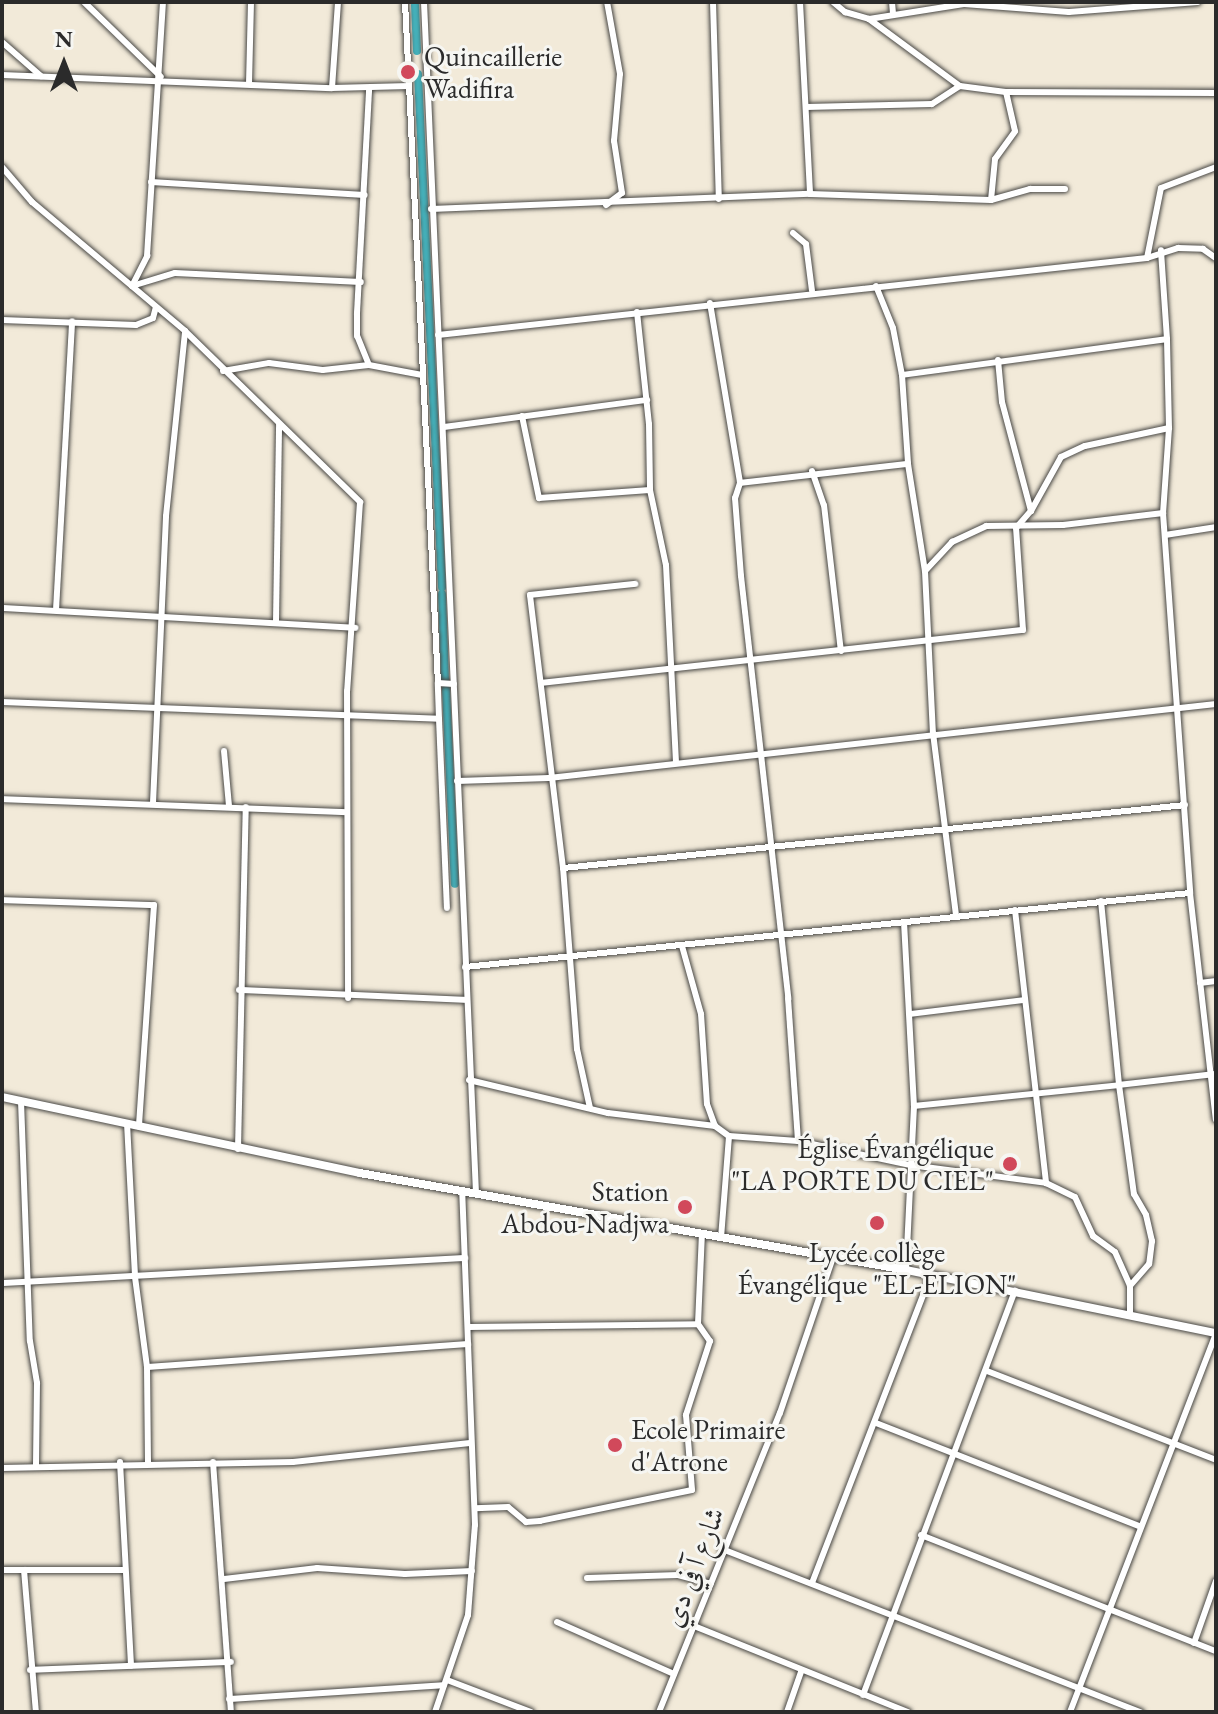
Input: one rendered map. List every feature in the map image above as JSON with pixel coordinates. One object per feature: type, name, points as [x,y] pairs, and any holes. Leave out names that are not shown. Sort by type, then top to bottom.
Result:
[{"type":"street","points":[[84,2],[159,78]]},
{"type":"street","points":[[132,286],[147,256],[163,2]]},
{"type":"street","points":[[249,84],[251,2]]},
{"type":"street","points":[[332,88],[338,2]]},
{"type":"street","points":[[405,2],[447,908]]},
{"type":"street","points":[[424,2],[476,1191]]},
{"type":"street","points":[[606,205],[622,193],[614,141],[620,74],[607,2]]},
{"type":"street","points":[[713,2],[719,199]]},
{"type":"street","points":[[800,2],[810,194]]},
{"type":"street","points":[[833,2],[845,12],[869,19],[960,86],[1006,92],[1216,93]]},
{"type":"street","points":[[892,2],[893,14]]},
{"type":"street","points":[[869,19],[964,3],[1069,12],[1198,2]]},
{"type":"street","points":[[2,42],[41,76]]},
{"type":"street","points":[[2,75],[159,78],[332,88],[409,86]]},
{"type":"street","points":[[806,107],[932,104],[960,86]]},
{"type":"street","points":[[369,88],[357,336],[369,365]]},
{"type":"street","points":[[991,200],[995,159],[1015,131],[1006,92]]},
{"type":"street","points":[[2,167],[32,202],[185,331],[360,502],[355,628],[347,691],[348,998]]},
{"type":"street","points":[[1147,258],[1161,188],[1216,167]]},
{"type":"street","points":[[151,182],[365,195]]},
{"type":"street","points":[[431,209],[529,202],[606,205],[810,194],[991,200],[1030,189],[1065,189]]},
{"type":"street","points":[[793,233],[806,244],[812,291]]},
{"type":"street","points":[[438,335],[812,291],[1147,258],[1161,250],[1203,249],[1216,258]]},
{"type":"street","points":[[1161,250],[1169,428],[1163,513],[1190,893],[1214,1074],[1216,1120]]},
{"type":"street","points":[[132,286],[175,273],[361,282]]},
{"type":"street","points":[[876,286],[893,328],[902,375],[908,464],[925,571],[933,733],[947,825],[956,916]]},
{"type":"street","points":[[710,303],[740,483],[735,498],[750,662],[772,845],[798,1141]]},
{"type":"street","points":[[2,320],[136,325],[153,318],[156,307]]},
{"type":"street","points":[[637,312],[647,400],[650,490],[666,565],[676,762]]},
{"type":"street","points":[[56,610],[72,321]]},
{"type":"street","points":[[153,803],[161,615],[185,331]]},
{"type":"street","points":[[902,375],[1167,339]]},
{"type":"street","points":[[998,360],[1002,402],[1031,511]]},
{"type":"street","points":[[223,371],[269,363],[323,370],[369,365],[422,375]]},
{"type":"street","points":[[444,427],[647,400]]},
{"type":"street","points":[[522,416],[539,498],[650,490]]},
{"type":"street","points":[[276,621],[279,424]]},
{"type":"street","points":[[541,683],[1023,630],[1016,528],[1031,511],[1061,457],[1085,446],[1169,428]]},
{"type":"street","points":[[740,483],[812,471],[908,464]]},
{"type":"street","points":[[812,471],[824,505],[841,651]]},
{"type":"street","points":[[925,571],[970,532],[1163,513]]},
{"type":"street","points":[[1165,535],[1216,527]]},
{"type":"street","points":[[590,1108],[568,960],[563,868],[549,778],[530,595],[635,584]]},
{"type":"street","points":[[2,608],[276,621],[355,628]]},
{"type":"street","points":[[438,683],[454,684]]},
{"type":"street","points":[[2,702],[349,718],[439,719]]},
{"type":"street","points":[[457,781],[549,778],[1216,704]]},
{"type":"street","points":[[224,751],[229,806]]},
{"type":"street","points":[[2,799],[345,812]]},
{"type":"street","points":[[563,868],[947,825],[1185,805]]},
{"type":"street","points":[[238,1149],[239,990],[246,807]]},
{"type":"street","points":[[465,967],[568,960],[1190,893]]},
{"type":"street","points":[[2,900],[154,905],[139,1126]]},
{"type":"street","points":[[1101,901],[1119,1085],[1134,1194],[1152,1241],[1149,1264],[1130,1286]]},
{"type":"street","points":[[1015,910],[1033,1094],[1046,1183]]},
{"type":"street","points":[[904,922],[914,1106],[906,1270]]},
{"type":"street","points":[[682,946],[701,1014],[707,1104],[715,1126]]},
{"type":"street","points":[[1200,983],[1216,981]]},
{"type":"street","points":[[239,990],[348,998],[466,1000]]},
{"type":"street","points":[[910,1014],[1024,1000]]},
{"type":"street","points":[[914,1106],[1214,1074]]},
{"type":"street","points":[[469,1080],[590,1108],[715,1126],[729,1136],[798,1141],[910,1165],[1046,1183],[1075,1197],[1093,1236],[1115,1252],[1130,1286],[1130,1314]]},
{"type":"street","points":[[2,1097],[238,1149],[906,1270],[1216,1333],[1139,1526],[1070,1712]]},
{"type":"street","points":[[21,1101],[27,1282],[37,1383],[36,1465]]},
{"type":"street","points":[[127,1123],[135,1277],[147,1367],[148,1462]]},
{"type":"street","points":[[721,1238],[729,1136]]},
{"type":"street","points":[[435,1712],[468,1615],[472,1571],[475,1508],[462,1190]]},
{"type":"street","points":[[475,1508],[508,1507],[526,1522],[540,1521],[692,1490],[686,1415],[710,1341],[698,1324],[702,1234]]},
{"type":"street","name":"شارع آ في دي","points":[[659,1712],[722,1549],[780,1413],[833,1257]]},
{"type":"street","points":[[2,1283],[465,1258]]},
{"type":"street","points":[[812,1583],[931,1275]]},
{"type":"street","points":[[863,1695],[1015,1291]]},
{"type":"street","points":[[468,1327],[698,1324]]},
{"type":"street","points":[[147,1367],[468,1344]]},
{"type":"street","points":[[987,1371],[1173,1440],[1216,1460]]},
{"type":"street","points":[[876,1423],[1139,1526]]},
{"type":"street","points":[[2,1468],[120,1462],[329,1460],[470,1443]]},
{"type":"street","points":[[120,1462],[131,1666]]},
{"type":"street","points":[[213,1462],[231,1662],[231,1712]]},
{"type":"street","points":[[921,1535],[1216,1651]]},
{"type":"street","points":[[722,1549],[1141,1712]]},
{"type":"street","points":[[224,1579],[317,1568],[405,1574],[472,1571]]},
{"type":"street","points":[[2,1570],[124,1570]]},
{"type":"street","points":[[24,1570],[30,1670],[36,1712]]},
{"type":"street","points":[[587,1578],[678,1575],[711,1584]]},
{"type":"street","points":[[1194,1643],[1216,1581]]},
{"type":"street","points":[[557,1622],[674,1674]]},
{"type":"street","points":[[694,1626],[801,1672],[908,1712]]},
{"type":"street","points":[[30,1670],[231,1662]]},
{"type":"street","points":[[787,1712],[801,1672]]},
{"type":"street","points":[[229,1699],[445,1682],[531,1712]]},
{"type":"waterway","points":[[415,5],[417,51]]},
{"type":"waterway","points":[[418,74],[442,587]]},
{"type":"waterway","points":[[442,594],[445,679]]},
{"type":"waterway","points":[[446,689],[455,884]]},
{"type":"place","name":"Quincaillerie Wadifira","points":[[408,72]]},
{"type":"place","name":"Église Évangélique \"LA PORTE DU CIEL\"","points":[[1010,1164]]},
{"type":"place","name":"Station Abdou-Nadjwa","points":[[685,1207]]},
{"type":"place","name":"Lycée collège Évangélique \"EL-ELION\"","points":[[877,1223]]},
{"type":"place","name":"Ecole Primaire d'Atrone","points":[[615,1445]]}]
